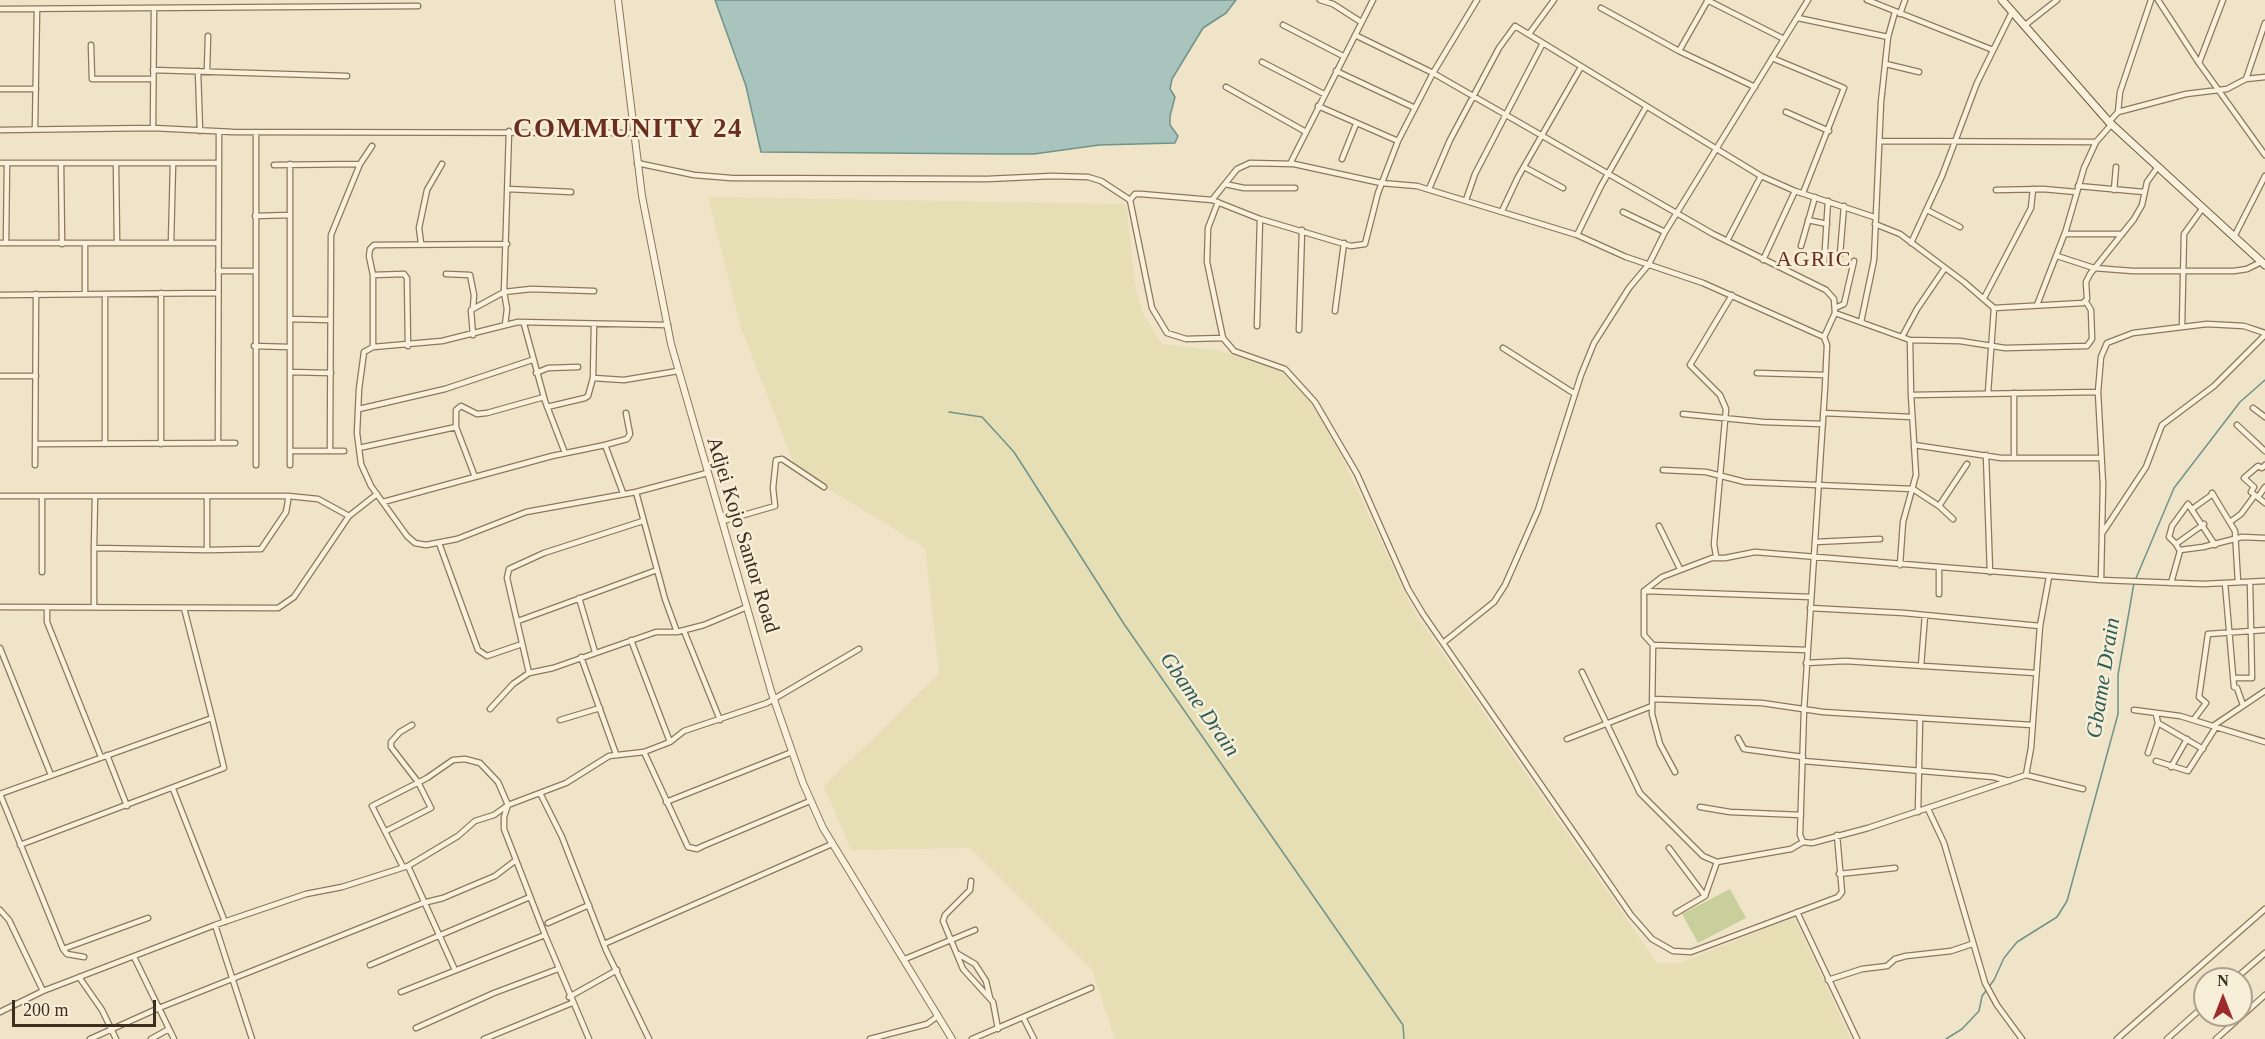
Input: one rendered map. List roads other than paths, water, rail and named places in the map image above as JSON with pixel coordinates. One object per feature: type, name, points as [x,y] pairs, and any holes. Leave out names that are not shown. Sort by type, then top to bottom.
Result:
[{"type":"main road","points":[[2002,0],[2110,124],[2263,263]]},
{"type":"street","points":[[9,0],[9,9]]},
{"type":"street","name":"Adjei Kojo Santor Road","points":[[618,0],[636,133],[637,163],[678,371],[774,699],[810,801],[832,844],[905,959],[952,1039]]},
{"type":"street","points":[[1320,0],[1334,4],[1361,22]]},
{"type":"street","points":[[1290,164],[1373,0]]},
{"type":"street","points":[[1130,200],[1135,195],[1141,194],[1212,200],[1260,219],[1344,243],[1357,246],[1365,244],[1381,183],[1398,141],[1433,73],[1477,0]]},
{"type":"street","points":[[1529,34],[1554,0]]},
{"type":"street","points":[[1678,51],[1707,0],[1784,39]]},
{"type":"street","points":[[1443,643],[1494,602],[1505,585],[1538,510],[1594,342],[1629,288],[1648,264],[1715,150],[1809,0]]},
{"type":"street","points":[[1867,0],[1993,50]]},
{"type":"street","points":[[1861,322],[1872,278],[1879,141],[1888,37],[1905,0]]},
{"type":"street","points":[[2024,26],[2057,0]]},
{"type":"street","points":[[2037,305],[2065,234],[2078,186],[2096,142],[2118,112],[2120,92],[2151,0]]},
{"type":"street","points":[[2158,0],[2199,63],[2265,155]]},
{"type":"street","points":[[2199,63],[2223,0]]},
{"type":"street","points":[[0,9],[418,6]]},
{"type":"street","points":[[1600,8],[1678,51],[1755,87]]},
{"type":"street","points":[[35,129],[36,9]]},
{"type":"street","points":[[153,128],[154,9]]},
{"type":"street","points":[[1911,243],[1927,210],[1993,50],[2012,12]]},
{"type":"street","points":[[1798,18],[1888,37]]},
{"type":"street","points":[[2246,79],[2265,23]]},
{"type":"street","points":[[1283,25],[1343,56]]},
{"type":"street","points":[[1429,189],[1450,140],[1513,27],[1544,43],[1715,150],[1761,176],[1795,191],[1874,217]]},
{"type":"street","points":[[1354,35],[1433,73],[1541,137],[1727,241],[1826,290],[1834,299],[1835,310],[1824,338]]},
{"type":"street","points":[[207,70],[208,36]]},
{"type":"street","points":[[1466,200],[1475,174],[1544,43]]},
{"type":"street","points":[[91,45],[92,79],[153,78]]},
{"type":"street","points":[[1772,58],[1843,86],[1841,100],[1803,193]]},
{"type":"street","points":[[1262,62],[1324,94]]},
{"type":"street","points":[[1886,64],[1919,72]]},
{"type":"street","points":[[1502,211],[1524,167],[1581,67]]},
{"type":"street","points":[[153,70],[347,76]]},
{"type":"street","points":[[1336,71],[1415,108]]},
{"type":"street","points":[[198,72],[200,131]]},
{"type":"street","points":[[2118,112],[2217,88],[2228,89],[2246,79],[2265,77]]},
{"type":"street","points":[[1226,87],[1306,132]]},
{"type":"street","points":[[0,89],[36,89]]},
{"type":"street","points":[[1318,105],[1398,141]]},
{"type":"street","points":[[1577,235],[1646,107]]},
{"type":"street","points":[[1785,112],[1828,131]]},
{"type":"street","points":[[1342,159],[1356,124]]},
{"type":"street","points":[[0,130],[153,128],[219,132],[636,133]]},
{"type":"street","points":[[505,325],[509,131]]},
{"type":"street","points":[[218,443],[217,163],[219,132]]},
{"type":"street","points":[[255,132],[255,465]]},
{"type":"street","points":[[1879,141],[2096,142]]},
{"type":"street","points":[[330,450],[332,235],[360,164],[372,146]]},
{"type":"street","points":[[0,163],[217,163]]},
{"type":"street","points":[[7,163],[3,243],[218,243]]},
{"type":"street","points":[[61,163],[62,244]]},
{"type":"street","points":[[637,163],[685,174],[731,178],[1088,177],[1101,181],[1130,200],[1152,308],[1161,326],[1175,337],[1223,338]]},
{"type":"street","points":[[1212,200],[1237,169],[1250,163],[1290,164],[1381,183],[1429,189],[1577,235],[1732,295],[1824,338],[1827,345],[1826,375],[1804,710],[1801,815],[1803,842]]},
{"type":"street","points":[[116,164],[117,242]]},
{"type":"street","points":[[171,243],[173,164]]},
{"type":"street","points":[[290,164],[290,465]]},
{"type":"street","points":[[274,165],[360,164]]},
{"type":"street","points":[[421,243],[419,228],[427,190],[442,164]]},
{"type":"street","points":[[1524,167],[1563,188]]},
{"type":"street","points":[[2114,190],[2116,167]]},
{"type":"street","points":[[1835,310],[1910,340],[1992,345],[2005,348],[2087,346],[2092,339],[2091,310],[2086,302],[2086,282],[2094,268],[2139,211],[2144,192],[2157,168]]},
{"type":"street","points":[[1727,241],[1761,176]]},
{"type":"street","points":[[2234,237],[2265,176]]},
{"type":"street","points":[[1225,184],[1244,188],[1295,188]]},
{"type":"street","points":[[2078,186],[2144,192]]},
{"type":"street","points":[[508,189],[571,192]]},
{"type":"street","points":[[1996,190],[2033,189],[2076,192]]},
{"type":"street","points":[[1984,298],[2031,208],[2033,189]]},
{"type":"street","points":[[1763,260],[1795,191]]},
{"type":"street","points":[[1801,246],[1815,197]]},
{"type":"street","points":[[1824,264],[1828,201]]},
{"type":"street","points":[[1218,202],[1208,228],[1207,262],[1223,338],[1227,346],[1234,351],[1285,369],[1315,402],[1358,474],[1408,589],[1631,915],[1652,939],[1668,949],[1685,953],[1841,895],[1837,835]]},
{"type":"street","points":[[1840,254],[1844,207]]},
{"type":"street","points":[[2182,326],[2184,234],[2202,208]]},
{"type":"street","points":[[1927,210],[1960,228]]},
{"type":"street","points":[[1623,212],[1665,232]]},
{"type":"street","points":[[255,216],[289,215]]},
{"type":"street","points":[[1257,326],[1260,219]]},
{"type":"street","points":[[1808,220],[1827,224]]},
{"type":"street","points":[[1875,224],[1895,231],[1994,308],[1988,393]]},
{"type":"street","points":[[1299,330],[1302,230]]},
{"type":"street","points":[[2065,234],[2122,234]]},
{"type":"street","points":[[373,347],[373,275],[369,256],[370,249],[374,245],[397,247],[421,243],[507,244]]},
{"type":"street","points":[[1335,311],[1339,295],[1344,243]]},
{"type":"street","points":[[85,244],[85,293]]},
{"type":"street","points":[[2057,256],[2094,268],[2234,272],[2263,263]]},
{"type":"street","points":[[1835,310],[1846,300],[1854,261]]},
{"type":"street","points":[[1902,337],[1917,309],[1945,268]]},
{"type":"street","points":[[218,271],[255,271]]},
{"type":"street","points":[[373,275],[404,274],[407,278],[408,346]]},
{"type":"street","points":[[446,274],[470,275],[475,303],[471,309],[472,335]]},
{"type":"street","points":[[471,309],[504,292],[531,289],[594,291]]},
{"type":"street","points":[[161,293],[161,444]]},
{"type":"street","points":[[0,294],[218,293]]},
{"type":"street","points":[[36,294],[36,465]]},
{"type":"street","points":[[105,294],[105,444]]},
{"type":"street","points":[[1716,556],[1714,544],[1726,419],[1724,401],[1690,365],[1732,295]]},
{"type":"street","points":[[1994,308],[2086,302]]},
{"type":"street","points":[[290,319],[330,320]]},
{"type":"street","points":[[524,324],[536,373],[565,453]]},
{"type":"street","points":[[2101,580],[2103,532],[2098,392],[2101,357],[2108,343],[2133,333],[2182,326],[2225,324],[2265,334]]},
{"type":"street","points":[[668,325],[505,325],[472,335],[408,346],[373,347],[364,352],[359,409],[359,448],[364,474],[411,540],[426,545],[457,539],[526,512],[636,492],[707,473]]},
{"type":"street","points":[[547,406],[588,396],[594,378],[594,325]]},
{"type":"street","points":[[2103,532],[2146,467],[2162,425],[2214,386],[2265,334]]},
{"type":"street","points":[[1900,565],[1902,522],[1913,489],[1916,466],[1909,373],[1910,340]]},
{"type":"street","points":[[255,346],[289,347]]},
{"type":"street","points":[[1503,348],[1575,394]]},
{"type":"street","points":[[359,409],[445,389],[532,360]]},
{"type":"street","points":[[536,373],[548,368],[578,367]]},
{"type":"street","points":[[594,378],[624,380],[678,371]]},
{"type":"street","points":[[290,372],[331,373]]},
{"type":"street","points":[[1757,373],[1826,375]]},
{"type":"street","points":[[0,376],[36,376]]},
{"type":"street","points":[[1911,395],[2098,392]]},
{"type":"street","points":[[2014,393],[2014,457]]},
{"type":"street","points":[[475,477],[456,427],[456,410],[461,406],[477,414],[487,413],[544,397]]},
{"type":"street","points":[[2253,408],[2265,417]]},
{"type":"street","points":[[383,502],[565,453],[605,446],[627,438],[630,434],[626,413]]},
{"type":"street","points":[[1823,413],[1912,417]]},
{"type":"street","points":[[1683,414],[1726,419],[1823,424]]},
{"type":"street","points":[[2237,425],[2265,451]]},
{"type":"street","points":[[359,448],[456,427]]},
{"type":"street","points":[[35,444],[235,443]]},
{"type":"street","points":[[1914,445],[2001,458],[2051,460],[2100,458]]},
{"type":"street","points":[[605,446],[624,493]]},
{"type":"street","points":[[290,451],[344,451]]},
{"type":"street","points":[[1986,455],[1990,572]]},
{"type":"street","points":[[723,521],[775,506],[773,488],[776,460],[782,459],[824,487]]},
{"type":"street","points":[[1940,506],[1967,464]]},
{"type":"street","points":[[2265,465],[2262,468],[2259,465],[2244,477],[2254,487],[2252,492],[2265,503]]},
{"type":"street","points":[[1663,470],[1696,471],[1745,482],[1913,489],[1940,506],[1953,519]]},
{"type":"street","points":[[2230,522],[2241,514],[2265,487]]},
{"type":"street","points":[[636,492],[677,632]]},
{"type":"street","points":[[0,607],[278,608],[294,597],[350,516],[377,494]]},
{"type":"street","points":[[2192,509],[2212,494],[2230,522],[2236,539],[2238,582]]},
{"type":"street","points":[[0,495],[288,496],[318,499],[350,516]]},
{"type":"street","points":[[42,496],[42,572]]},
{"type":"street","points":[[94,607],[95,496]]},
{"type":"street","points":[[207,496],[207,550]]},
{"type":"street","points":[[94,548],[261,549],[286,512],[288,496]]},
{"type":"street","points":[[2171,583],[2180,550],[2169,537],[2172,526],[2188,504],[2204,524],[2216,545]]},
{"type":"street","points":[[529,673],[507,578],[510,568],[544,553],[643,521]]},
{"type":"street","points":[[2176,544],[2204,524]]},
{"type":"street","points":[[1659,526],[1680,569]]},
{"type":"street","points":[[2180,550],[2216,545],[2236,539],[2265,538]]},
{"type":"street","points":[[1815,542],[1880,539]]},
{"type":"street","points":[[439,543],[478,650],[487,656],[522,644]]},
{"type":"street","points":[[1675,772],[1656,734],[1652,706],[1653,645],[1644,635],[1644,591],[1653,581],[1716,556],[1725,558],[1755,552],[2120,581],[2225,583],[2265,581]]},
{"type":"street","points":[[1939,568],[1939,594]]},
{"type":"street","points":[[518,621],[657,570]]},
{"type":"street","points":[[2026,775],[2040,626],[2049,577]]},
{"type":"street","points":[[2233,678],[2252,678],[2250,582]]},
{"type":"street","points":[[2225,583],[2234,687],[2237,688],[2243,705]]},
{"type":"street","points":[[1644,591],[1811,597]]},
{"type":"street","points":[[579,598],[595,652]]},
{"type":"street","points":[[46,607],[47,622],[82,709],[128,806]]},
{"type":"street","points":[[490,709],[513,684],[529,673],[553,668],[656,632],[684,631],[747,607]]},
{"type":"street","points":[[20,845],[173,789],[226,766],[184,608]]},
{"type":"street","points":[[1810,608],[1925,615],[2040,626]]},
{"type":"street","points":[[1921,666],[1925,615]]},
{"type":"street","points":[[2194,719],[2206,703],[2199,697],[2208,634],[2265,630]]},
{"type":"street","points":[[684,631],[720,720]]},
{"type":"street","points":[[631,640],[670,742]]},
{"type":"street","points":[[1653,645],[1807,650]]},
{"type":"street","points":[[0,648],[51,775]]},
{"type":"street","points":[[0,1012],[80,977],[215,925],[297,897],[342,887],[406,867],[458,836],[474,821],[494,815],[508,805],[541,795],[616,754],[644,752],[670,742],[684,731],[774,699],[859,649]]},
{"type":"street","points":[[581,657],[616,754]]},
{"type":"street","points":[[1806,663],[1845,661],[2036,673]]},
{"type":"street","points":[[1582,672],[1640,793],[1703,856],[1717,862],[1791,849],[1803,842],[1809,843],[1928,809],[2026,775],[2083,789]]},
{"type":"street","points":[[2156,761],[2188,771],[2215,726],[2265,691]]},
{"type":"street","points":[[1653,699],[1753,702],[1804,710],[1920,720],[2032,725]]},
{"type":"street","points":[[1567,739],[1652,706]]},
{"type":"street","points":[[560,720],[600,708]]},
{"type":"street","points":[[2134,710],[2194,719],[2265,742]]},
{"type":"street","points":[[2148,753],[2158,723],[2156,714]]},
{"type":"street","points":[[84,957],[67,954],[63,949],[0,794],[212,718]]},
{"type":"street","points":[[1918,812],[1920,720]]},
{"type":"street","points":[[2158,723],[2203,749]]},
{"type":"street","points":[[386,831],[431,808],[418,782],[391,747],[391,742],[395,737],[412,725]]},
{"type":"street","points":[[1738,738],[1743,749],[1803,759],[1993,777],[2009,781]]},
{"type":"street","points":[[2171,767],[2187,739]]},
{"type":"street","points":[[644,752],[688,847],[697,849],[810,801]]},
{"type":"street","points":[[666,802],[792,752]]},
{"type":"street","points":[[455,970],[406,867],[372,806],[418,782],[453,760],[465,759],[480,763],[498,782],[508,805],[504,817],[504,829],[544,935],[588,1039]]},
{"type":"street","points":[[173,789],[225,922]]},
{"type":"street","points":[[541,795],[562,837],[604,944],[649,1039]]},
{"type":"street","points":[[1700,807],[1730,812],[1801,815]]},
{"type":"street","points":[[1928,809],[1944,843],[1985,983],[1994,1000],[2022,1039]]},
{"type":"street","points":[[604,944],[832,844]]},
{"type":"street","points":[[1669,848],[1705,896]]},
{"type":"street","points":[[90,1039],[159,1008],[423,903],[443,898],[495,876],[516,860]]},
{"type":"street","points":[[1676,913],[1705,896],[1717,862]]},
{"type":"street","points":[[1839,874],[1895,868]]},
{"type":"street","points":[[971,881],[970,890],[943,918],[960,964],[968,976],[990,998]]},
{"type":"street","points":[[370,965],[530,897]]},
{"type":"street","points":[[548,923],[589,905]]},
{"type":"street","points":[[2117,1039],[2265,909]]},
{"type":"street","points":[[0,910],[9,920],[43,992]]},
{"type":"street","points":[[1797,912],[1857,1039]]},
{"type":"street","points":[[63,949],[148,918]]},
{"type":"street","points":[[215,925],[235,978],[252,1037],[245,1039]]},
{"type":"street","points":[[905,959],[951,942],[975,930]]},
{"type":"street","points":[[401,992],[544,935]]},
{"type":"street","points":[[1828,980],[1862,969],[1887,966],[1895,959],[1951,951],[1972,944]]},
{"type":"street","points":[[2249,967],[2265,953]]},
{"type":"street","points":[[958,954],[975,964],[986,981],[998,1029]]},
{"type":"street","points":[[134,957],[174,1039]]},
{"type":"street","points":[[416,1028],[494,993],[558,969]]},
{"type":"street","points":[[569,997],[617,970]]},
{"type":"street","points":[[80,977],[116,1039]]},
{"type":"street","points":[[972,1039],[1091,988]]},
{"type":"street","points":[[2216,1039],[2265,995]]},
{"type":"street","points":[[484,1039],[572,1003]]},
{"type":"street","points":[[870,1039],[889,1032],[927,1024],[938,1016]]},
{"type":"street","points":[[2167,1039],[2193,1016]]},
{"type":"street","points":[[1024,1018],[1034,1039]]},
{"type":"street","points":[[152,1039],[169,1029]]},
{"type":"water","points":[[715,0],[1236,0],[1226,13],[1203,28],[1172,79],[1170,89],[1175,97],[1170,125],[1178,136],[1175,143],[1099,145],[1034,154],[1002,154],[761,152],[746,86]]},
{"type":"waterway","name":"Gbame Drain","points":[[1946,1039],[1962,1029],[1979,1011],[1982,996],[1994,980],[2004,958],[2017,942],[2057,917],[2067,901],[2118,714],[2118,675],[2134,583],[2174,488],[2240,402],[2265,380]]},
{"type":"waterway","name":"Gbame Drain","points":[[949,412],[982,417],[1014,452],[1124,624],[1403,1025],[1404,1039]]},
{"type":"district","name":"COMMUNITY 24","points":[[628,130]]},
{"type":"district","name":"AGRIC","points":[[1814,260]]}]
